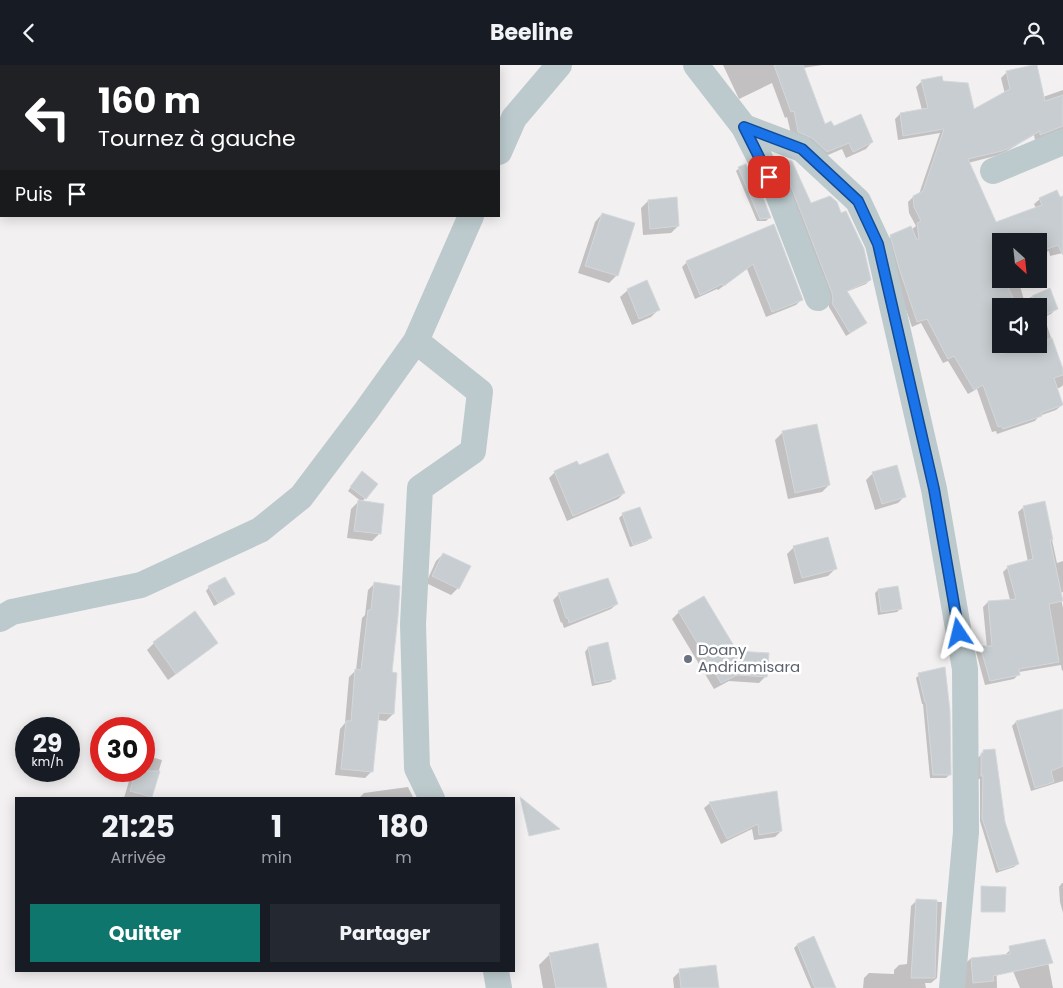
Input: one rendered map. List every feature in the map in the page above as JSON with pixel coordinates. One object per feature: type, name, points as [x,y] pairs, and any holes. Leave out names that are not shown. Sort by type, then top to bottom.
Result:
[{"type":"street","points":[[500,147],[506,118],[559,65]]},
{"type":"street","points":[[696,65],[744,127],[778,194],[818,298]]},
{"type":"street","points":[[744,127],[802,149],[858,201],[878,244],[934,489],[965,669],[966,832],[952,988]]},
{"type":"street","points":[[993,171],[1063,142]]},
{"type":"street","points":[[0,619],[12,612],[141,585],[260,530],[301,497],[416,341],[471,217]]},
{"type":"street","points":[[416,341],[480,392],[473,451],[420,489],[413,624],[417,768],[431,797]]},
{"type":"street","points":[[496,972],[499,988]]},
{"type":"building","points":[[774,65],[803,65],[825,124],[831,121],[834,126],[861,114],[873,142],[853,152],[849,143],[827,152],[812,138],[798,132],[794,111],[791,112]]},
{"type":"building","points":[[1037,65],[1045,101],[1063,95],[1063,126],[1040,135],[1040,131],[1002,151],[968,159],[996,222],[1042,205],[1039,198],[1057,190],[1060,197],[1063,196],[1063,255],[1058,245],[1048,249],[1048,233],[992,233],[992,288],[1008,288],[1013,298],[992,298],[992,353],[1047,353],[1047,340],[1052,338],[1063,369],[1063,375],[1054,378],[1063,405],[1041,413],[1042,416],[1003,429],[1001,426],[998,427],[983,385],[974,390],[954,356],[948,359],[927,319],[917,322],[890,235],[911,226],[917,240],[919,239],[917,223],[921,221],[914,207],[913,196],[923,191],[944,129],[903,136],[900,113],[928,108],[921,80],[942,76],[943,81],[968,83],[974,109],[1010,89],[1006,71]]},
{"type":"building","points":[[792,161],[811,203],[830,196],[837,202],[841,213],[846,211],[864,249],[871,280],[847,291],[867,323],[850,333],[832,303],[832,293],[792,189],[779,162]]},
{"type":"building","points":[[746,164],[771,218],[760,219],[738,167]]},
{"type":"building","points":[[677,197],[679,226],[650,229],[648,200]]},
{"type":"building","points":[[602,213],[635,223],[618,276],[585,266]]},
{"type":"building","points":[[774,224],[803,300],[772,312],[753,264],[724,286],[722,284],[700,295],[686,261]]},
{"type":"building","points":[[647,280],[660,310],[639,319],[627,289]]},
{"type":"building","points":[[1050,288],[1058,309],[1047,314],[1047,298],[1033,298],[1032,296]]},
{"type":"building","points":[[817,424],[830,485],[795,493],[782,431]]},
{"type":"building","points":[[608,453],[625,493],[573,516],[554,471],[577,461],[579,465]]},
{"type":"building","points":[[897,465],[906,497],[882,504],[872,472]]},
{"type":"building","points":[[362,471],[378,484],[366,499],[350,487]]},
{"type":"building","points":[[358,500],[384,504],[381,534],[354,531]]},
{"type":"building","points":[[1045,501],[1053,540],[1050,540],[1063,601],[1049,604],[1059,662],[1019,669],[1020,675],[990,681],[980,646],[992,646],[988,601],[1016,599],[1007,566],[1033,559],[1023,506]]},
{"type":"building","points":[[640,507],[652,538],[633,545],[622,513]]},
{"type":"building","points":[[828,537],[837,569],[802,578],[793,546]]},
{"type":"building","points":[[443,553],[471,566],[459,589],[432,576]]},
{"type":"building","points":[[225,577],[235,594],[218,603],[208,586]]},
{"type":"building","points":[[608,578],[618,604],[569,623],[558,593]]},
{"type":"building","points":[[374,582],[400,586],[392,672],[397,673],[394,714],[379,713],[373,772],[341,769],[346,721],[351,721],[355,669],[361,670],[368,610],[371,610]]},
{"type":"building","points":[[898,586],[902,609],[881,612],[878,589]]},
{"type":"building","points":[[704,596],[737,651],[769,653],[767,677],[737,675],[721,683],[678,611]]},
{"type":"building","points":[[195,611],[218,643],[176,674],[153,642]]},
{"type":"building","points":[[608,642],[616,679],[595,683],[588,647]]},
{"type":"building","points":[[945,667],[950,711],[951,775],[933,775],[926,702],[918,673]]},
{"type":"building","points":[[1063,709],[1063,766],[1051,771],[1054,782],[1035,788],[1016,721]]},
{"type":"building","points":[[995,749],[1005,822],[1019,864],[999,870],[982,818],[983,776],[981,776],[981,753],[983,753],[983,750]]},
{"type":"building","points":[[155,771],[160,771],[152,797],[130,791],[133,782],[155,782]]},
{"type":"building","points":[[777,791],[782,831],[759,835],[758,824],[727,839],[709,802]]},
{"type":"building","points":[[520,797],[560,829],[529,836]]},
{"type":"building","points":[[981,886],[1006,887],[1005,912],[981,912]]},
{"type":"building","points":[[916,899],[937,900],[935,978],[911,978]]},
{"type":"building","points":[[814,936],[836,988],[815,988],[797,944]]},
{"type":"building","points":[[1045,939],[1053,963],[993,976],[994,981],[973,983],[971,958],[1010,954],[1009,946]]},
{"type":"building","points":[[598,943],[607,988],[556,988],[549,953]]},
{"type":"building","points":[[716,965],[719,988],[681,988],[679,969]]},
{"type":"place","name":"Doany Andriamisara","points":[[688,659]]},
{"type":"route","points":[[769,177],[744,127],[802,149],[858,201],[878,244],[934,489],[959,633]]}]
